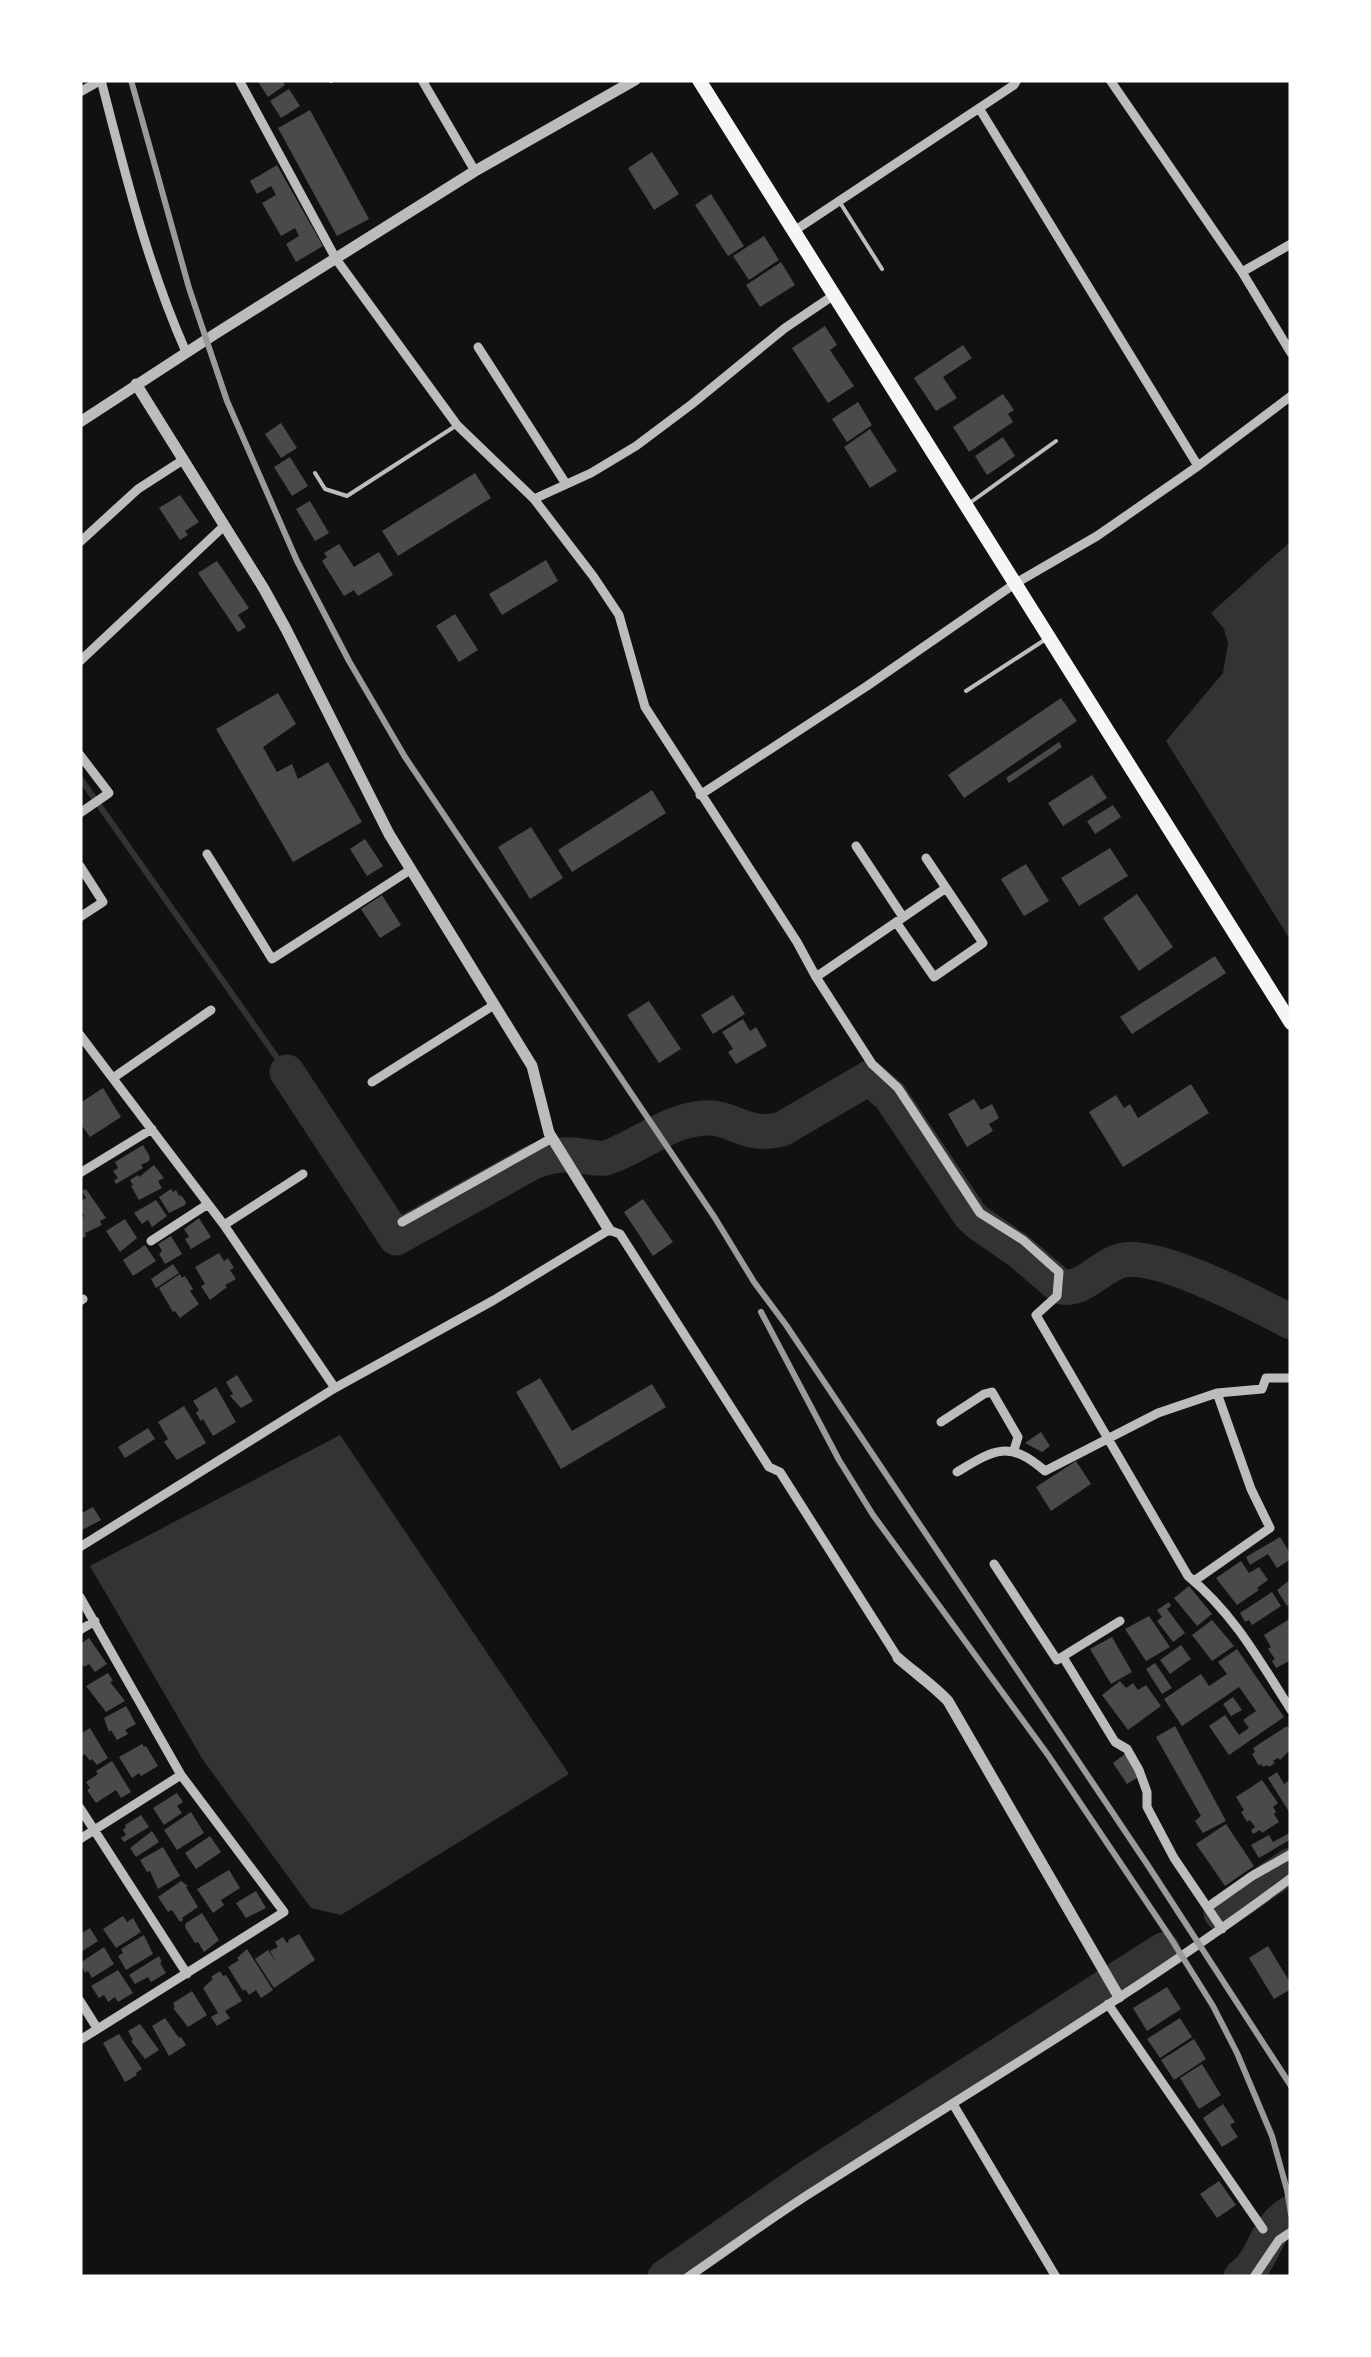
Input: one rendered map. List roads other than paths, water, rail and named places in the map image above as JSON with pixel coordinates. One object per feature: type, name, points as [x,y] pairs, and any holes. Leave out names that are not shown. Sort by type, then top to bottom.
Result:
[{"type":"highway","points":[[699,80],[1291,1023]]},
{"type":"street","points":[[80,92],[101,80],[139,228],[186,352]]},
{"type":"street","points":[[239,80],[336,258],[457,424],[534,499],[619,615],[645,707],[872,1064],[898,1088],[980,1213],[1023,1240],[1059,1272],[1057,1296],[1036,1314],[1188,1576],[1216,1600],[1235,1624],[1291,1710]]},
{"type":"street","points":[[422,80],[475,171]]},
{"type":"street","points":[[80,422],[475,171],[634,80]]},
{"type":"street","points":[[794,231],[1018,80]]},
{"type":"street","points":[[1110,80],[1242,272],[1291,353]]},
{"type":"street","points":[[980,108],[1198,466]]},
{"type":"street","points":[[1242,272],[1291,244]]},
{"type":"street","points":[[534,499],[591,473],[636,446],[785,328],[834,295]]},
{"type":"street","points":[[478,348],[566,484]]},
{"type":"street","points":[[136,384],[286,629],[373,805],[410,870],[532,1066],[552,1138],[610,1230],[620,1234],[769,1467],[780,1472],[898,1658],[948,1702],[1115,1990]]},
{"type":"street","points":[[700,794],[1016,584],[1097,536],[1291,396]]},
{"type":"street","points":[[80,542],[138,489],[183,460]]},
{"type":"street","points":[[80,661],[224,526]]},
{"type":"street","points":[[80,755],[109,793],[85,810]]},
{"type":"street","points":[[856,846],[934,976],[983,944],[926,858]]},
{"type":"street","points":[[207,854],[272,959],[410,870]]},
{"type":"street","points":[[80,866],[103,902],[80,917]]},
{"type":"street","points":[[816,977],[946,888]]},
{"type":"street","points":[[372,1082],[494,1005]]},
{"type":"street","points":[[113,1078],[211,1010]]},
{"type":"street","points":[[80,1035],[224,1225],[335,1388]]},
{"type":"street","points":[[80,1173],[152,1129]]},
{"type":"street","points":[[402,1222],[552,1138]]},
{"type":"street","points":[[224,1225],[303,1174]]},
{"type":"street","points":[[151,1241],[208,1204]]},
{"type":"street","points":[[80,1547],[335,1388],[610,1230]]},
{"type":"street","points":[[957,1472],[997,1452],[1014,1450],[1045,1471],[1158,1413],[1216,1393],[1262,1389],[1266,1378],[1291,1378]]},
{"type":"street","points":[[941,1422],[992,1392],[1018,1438],[1014,1450]]},
{"type":"street","points":[[1194,1581],[1270,1528],[1251,1489],[1216,1393]]},
{"type":"street","points":[[994,1564],[1057,1660],[1120,1621]]},
{"type":"street","points":[[80,1597],[180,1774],[284,1912],[80,2040]]},
{"type":"street","points":[[80,1630],[95,1621]]},
{"type":"street","points":[[1063,1656],[1115,1742],[1127,1749],[1147,1792],[1148,1807],[1174,1858],[1222,1930]]},
{"type":"street","points":[[80,1838],[180,1774]]},
{"type":"street","points":[[80,1808],[187,1974]]},
{"type":"street","points":[[1208,1907],[1291,1854]]},
{"type":"street","points":[[688,2277],[817,2188],[1108,2004],[1115,1990],[1222,1930],[1291,1878]]},
{"type":"street","points":[[80,2001],[98,2028]]},
{"type":"street","points":[[1108,2004],[1263,2229]]},
{"type":"street","points":[[952,2104],[1056,2277]]},
{"type":"street","points":[[1254,2277],[1279,2240],[1291,2232]]},
{"type":"lane","points":[[839,201],[882,269]]},
{"type":"lane","points":[[315,473],[325,489],[346,496],[457,424]]},
{"type":"lane","points":[[967,505],[1056,441]]},
{"type":"lane","points":[[966,691],[1050,636]]},
{"type":"waterway","points":[[80,778],[287,1072]]},
{"type":"waterway","points":[[287,1072],[396,1238],[531,1163],[562,1155],[606,1158],[678,1124],[704,1118],[759,1131],[782,1129],[869,1078],[890,1096],[970,1215],[1061,1287],[1078,1285],[1116,1262],[1141,1260],[1184,1272],[1291,1322]]},
{"type":"waterway","points":[[1221,1913],[1291,1865]]},
{"type":"waterway","points":[[665,2277],[803,2181],[1163,1950]]},
{"type":"waterway","points":[[1241,2277],[1255,2262],[1275,2227],[1291,2213]]},
{"type":"railway","points":[[131,80],[189,288],[227,401],[297,561],[349,661],[405,757],[1149,1867],[1291,2086]]},
{"type":"railway","points":[[761,1312],[839,1460],[873,1515],[1048,1755],[1213,2006],[1272,2136],[1291,2214]]}]
